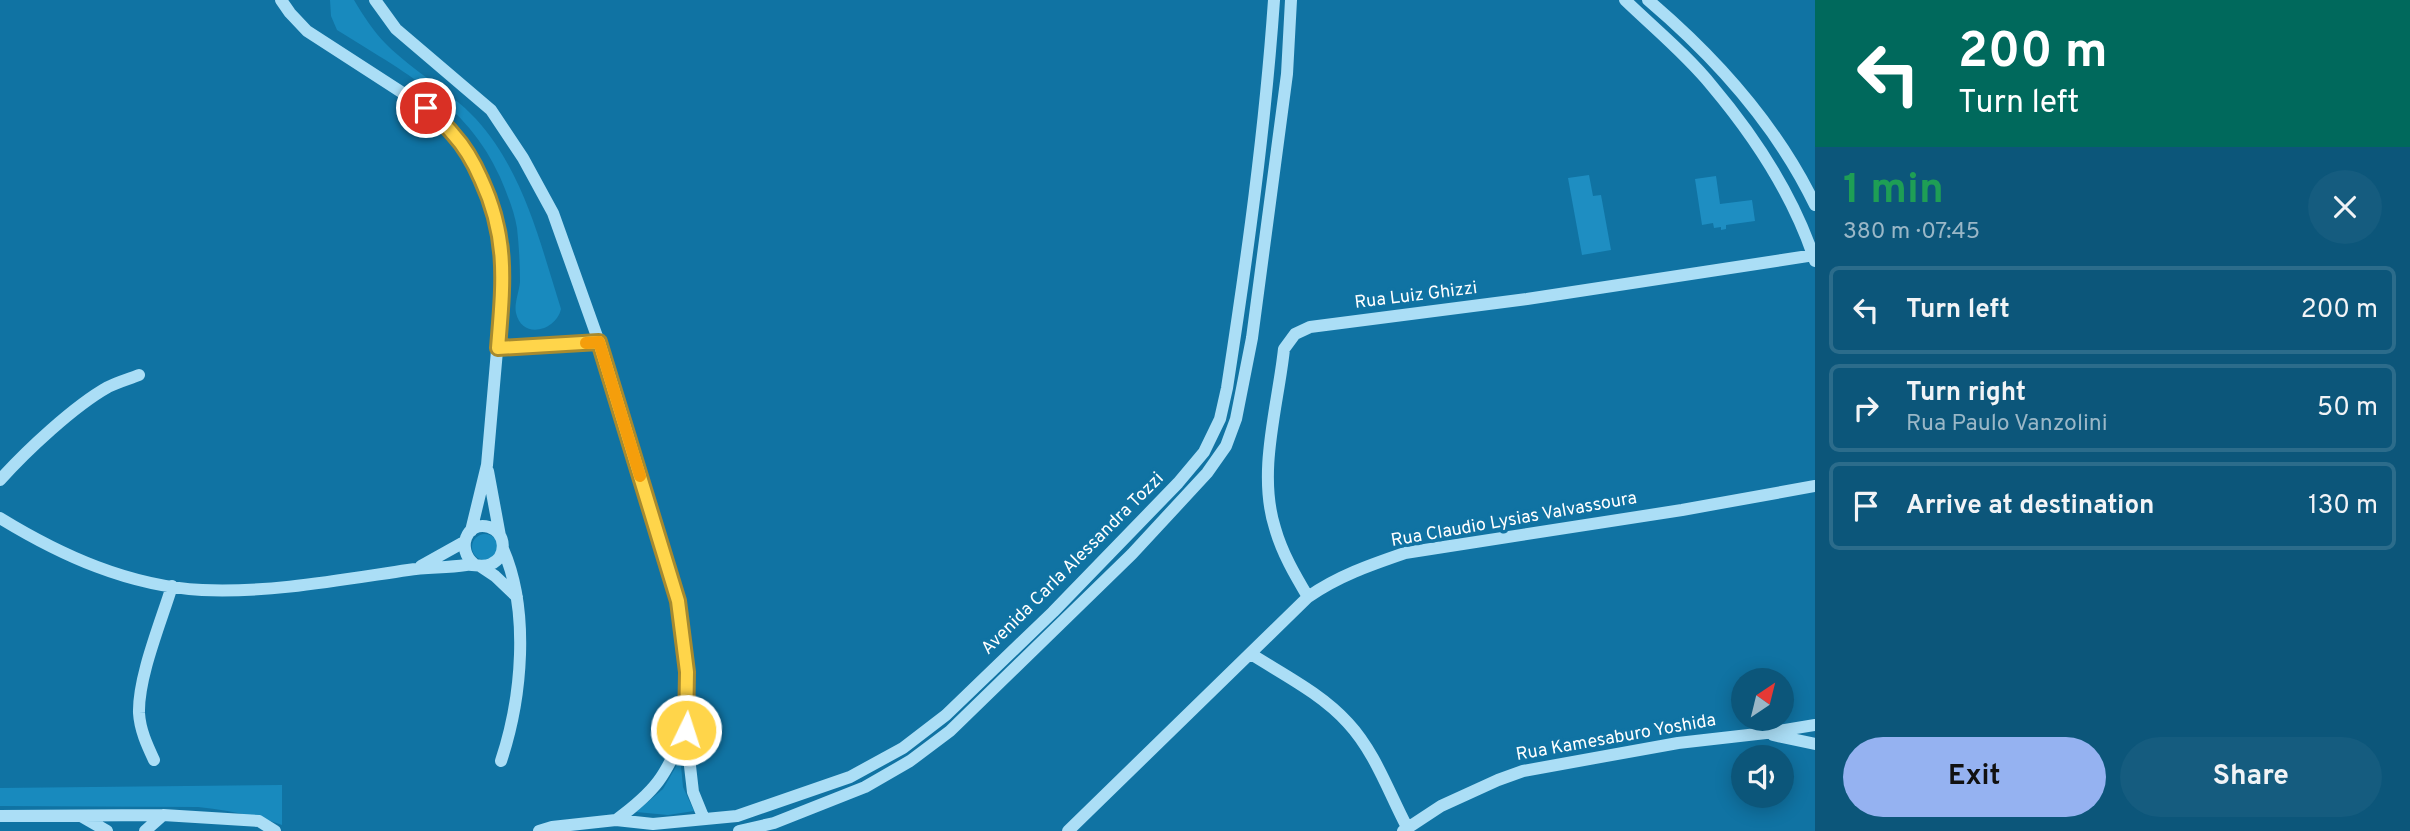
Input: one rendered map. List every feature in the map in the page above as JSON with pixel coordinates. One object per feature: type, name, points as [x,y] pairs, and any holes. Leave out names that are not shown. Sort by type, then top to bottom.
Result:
[{"type":"street","points":[[281,0],[307,31],[426,108],[454,135],[474,163],[494,206],[501,238],[503,282],[498,348],[487,465],[467,537],[466,555],[495,576],[517,597]]},
{"type":"street","points":[[375,0],[396,29],[491,110],[523,158],[553,213],[599,342],[678,601],[688,684],[686,730],[693,792],[704,819]]},
{"type":"street","name":"Avenida Carla Alessandra Tozzi","points":[[539,831],[552,827],[616,820],[653,824],[737,816],[850,777],[903,748],[946,715],[1053,612],[1178,483],[1203,452],[1220,419],[1229,376],[1256,187],[1274,0]]},
{"type":"street","name":"Avenida Carla Alessandra Tozzi","points":[[739,831],[774,823],[865,787],[910,761],[950,731],[1132,554],[1207,473],[1226,446],[1238,409],[1252,338],[1287,74],[1291,0]]},
{"type":"street","points":[[1625,0],[1712,85],[1775,174],[1814,257]]},
{"type":"street","points":[[1648,0],[1728,79],[1767,126],[1815,205]]},
{"type":"street","name":"Rua Luiz Ghizzi","points":[[1308,597],[1288,562],[1274,527],[1269,497],[1269,465],[1284,349],[1295,334],[1310,327],[1527,299],[1814,257]]},
{"type":"street","points":[[498,348],[599,342]]},
{"type":"street","points":[[0,480],[15,463],[66,418],[108,387],[139,376]]},
{"type":"street","points":[[487,465],[502,542],[511,566],[517,597],[520,638],[516,702],[512,728],[502,761]]},
{"type":"street","name":"Rua Claudio Lysias Valvassoura","points":[[1068,831],[1308,597],[1330,581],[1405,553],[1682,510],[1815,486]]},
{"type":"street","points":[[0,518],[37,541],[75,559],[117,574],[201,590],[257,589],[418,568],[487,566],[498,560],[502,542]]},
{"type":"street","points":[[418,568],[467,537],[476,528],[490,527],[502,542]]},
{"type":"street","points":[[154,760],[144,738],[139,713],[144,679],[172,586]]},
{"type":"street","points":[[1251,653],[1323,701],[1349,723],[1369,751],[1405,829]]},
{"type":"street","name":"Rua Kamesaburo Yoshida","points":[[1405,829],[1440,806],[1523,771],[1678,743],[1766,733],[1815,724]]},
{"type":"street","points":[[616,820],[654,789],[667,771],[686,730]]},
{"type":"street","name":"Rua Kamesaburo Yoshida","points":[[1766,733],[1815,744]]},
{"type":"street","points":[[78,814],[107,831]]},
{"type":"street","points":[[145,831],[163,815]]},
{"type":"street","points":[[0,816],[163,815],[259,821],[275,830]]},
{"type":"shaded area","points":[[330,0],[354,0],[386,44],[466,109],[493,140],[507,162],[538,234],[561,309],[553,323],[532,329],[519,321],[516,313],[520,282],[517,228],[500,177],[486,151],[470,129],[430,91],[337,30],[331,16]]},
{"type":"shaded area","points":[[485,534],[494,538],[498,547],[494,556],[485,560],[476,556],[472,547],[476,538]]},
{"type":"shaded area","points":[[677,765],[681,766],[683,787],[694,811],[668,815],[636,812],[663,789]]},
{"type":"shaded area","points":[[282,785],[282,825],[240,813],[198,807],[0,806],[0,788]]},
{"type":"building","points":[[1589,175],[1593,196],[1601,195],[1611,250],[1582,255],[1568,178]]},
{"type":"building","points":[[1716,176],[1720,204],[1752,200],[1755,221],[1726,225],[1726,229],[1721,230],[1721,227],[1714,228],[1713,223],[1702,225],[1695,179]]},
{"type":"slow traffic","points":[[586,343],[599,342],[640,476]]},
{"type":"route","points":[[426,108],[454,135],[474,163],[494,206],[501,238],[503,282],[498,348],[599,342],[678,601],[687,672],[686,730]]}]
